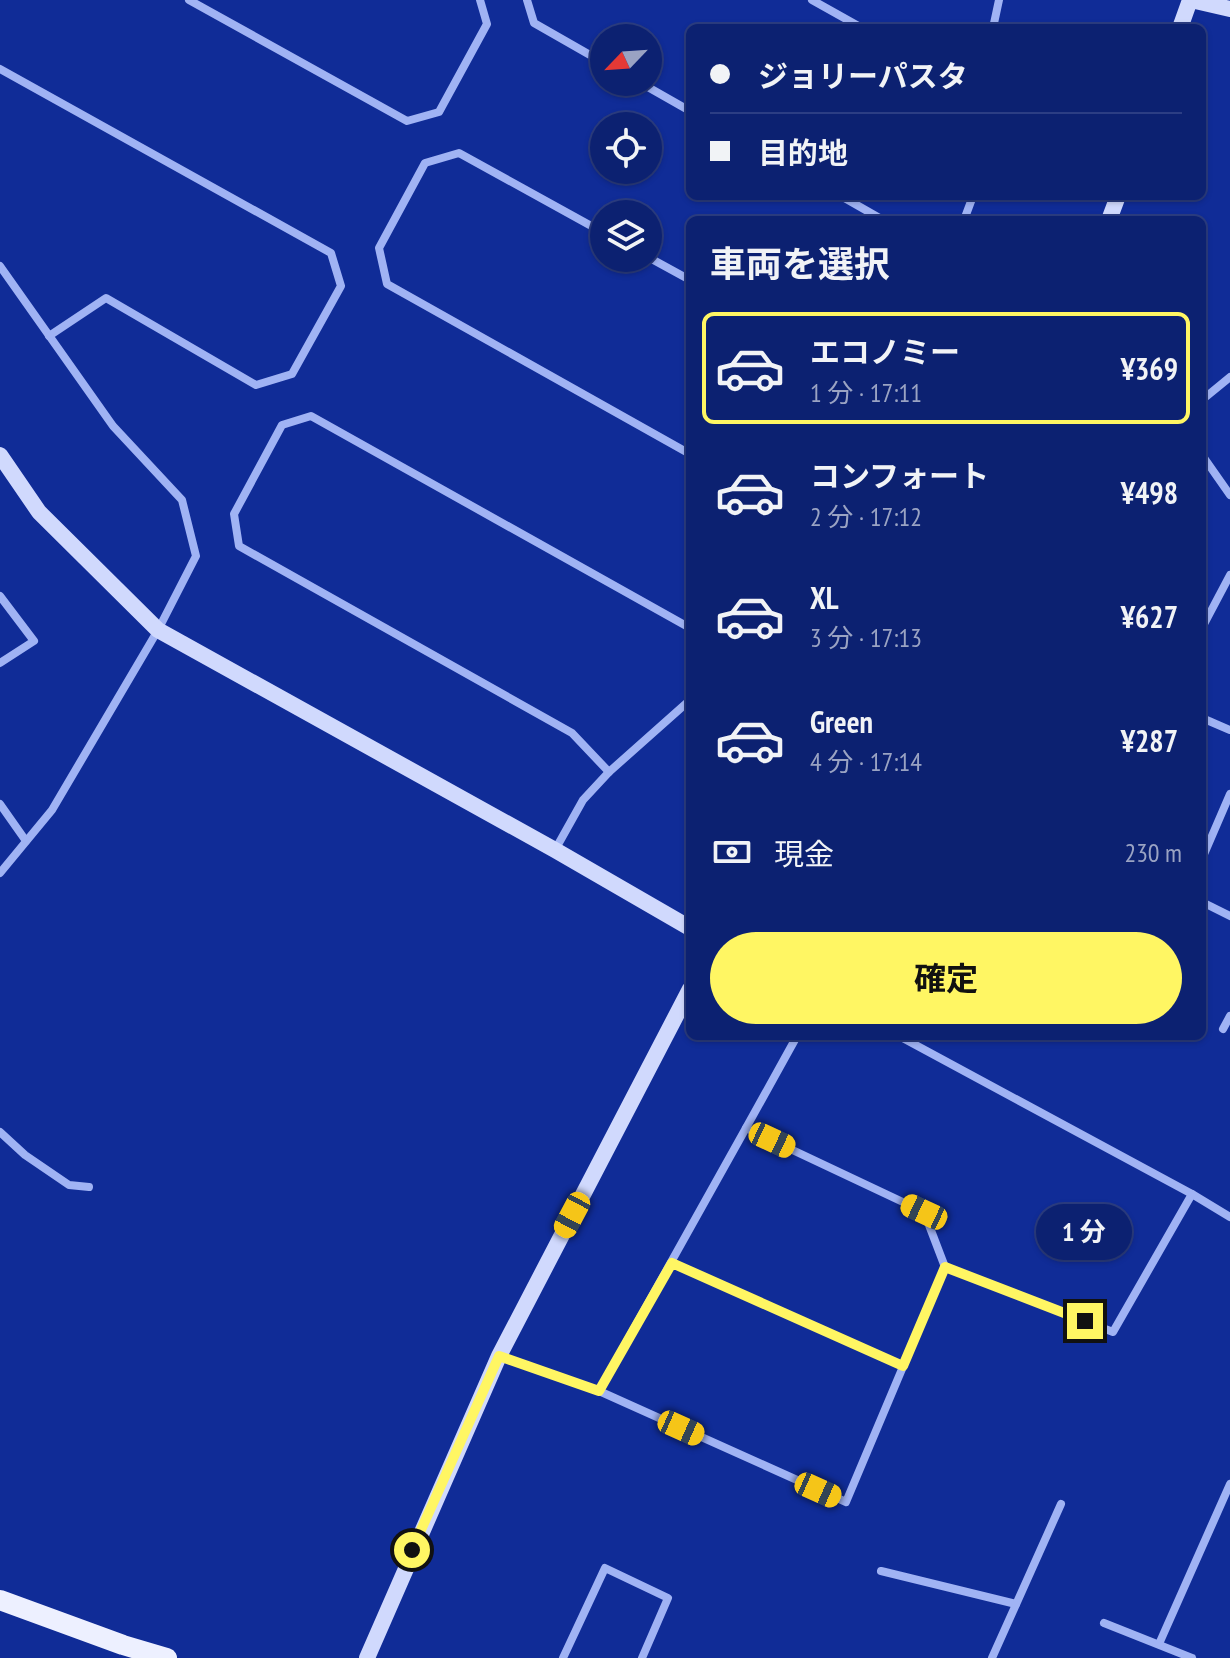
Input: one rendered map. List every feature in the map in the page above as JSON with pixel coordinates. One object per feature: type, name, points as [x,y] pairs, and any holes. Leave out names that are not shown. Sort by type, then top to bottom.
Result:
[{"type":"main road","points":[[0,1600],[167,1658]]},
{"type":"street","points":[[189,0],[407,121],[439,112],[487,24],[480,0]]},
{"type":"street","points":[[527,0],[534,23],[590,55]]},
{"type":"street","points":[[812,0],[855,24]]},
{"type":"street","points":[[994,24],[999,0]]},
{"type":"street","points":[[1181,24],[1190,0],[1230,9]]},
{"type":"street","points":[[0,69],[331,253],[341,286],[292,374],[256,385],[106,298],[49,336]]},
{"type":"street","points":[[662,95],[686,109]]},
{"type":"street","points":[[590,225],[459,153],[425,163],[379,248],[387,284],[686,452]]},
{"type":"street","points":[[848,200],[876,216]]},
{"type":"street","points":[[662,265],[686,278]]},
{"type":"street","points":[[0,266],[113,426],[182,500],[196,556],[158,630],[52,810],[0,873]]},
{"type":"street","points":[[1206,397],[1230,377]]},
{"type":"street","points":[[609,772],[572,733],[239,546],[234,514],[282,425],[311,416],[686,626]]},
{"type":"street","points":[[0,455],[39,512],[158,630],[686,926]]},
{"type":"street","points":[[1206,461],[1230,495]]},
{"type":"street","points":[[1206,620],[1230,575]]},
{"type":"street","points":[[0,596],[34,641],[0,663]]},
{"type":"street","points":[[555,850],[583,800],[609,772],[686,704]]},
{"type":"street","points":[[1206,720],[1230,730]]},
{"type":"street","points":[[1206,850],[1230,794]]},
{"type":"street","points":[[0,804],[26,841]]},
{"type":"street","points":[[1206,904],[1230,916]]},
{"type":"street","points":[[367,1658],[499,1356],[686,997]]},
{"type":"street","points":[[1223,1029],[1230,1016]]},
{"type":"street","points":[[599,1391],[795,1040]]},
{"type":"street","points":[[906,1040],[1230,1217]]},
{"type":"street","points":[[499,1356],[599,1391],[846,1502],[945,1267],[924,1212],[746,1128]]},
{"type":"street","points":[[0,1132],[25,1155],[69,1185],[89,1187]]},
{"type":"street","points":[[945,1267],[1113,1332],[1192,1194]]},
{"type":"street","points":[[672,1263],[903,1366]]},
{"type":"street","points":[[1159,1644],[1230,1484]]},
{"type":"street","points":[[992,1658],[1061,1504]]},
{"type":"street","points":[[563,1658],[605,1568],[668,1598],[642,1658]]},
{"type":"street","points":[[881,1571],[1016,1604]]},
{"type":"street","points":[[1104,1623],[1192,1658]]},
{"type":"route","points":[[412,1550],[499,1356],[599,1391],[672,1263],[903,1366],[945,1267],[1085,1321]]}]
